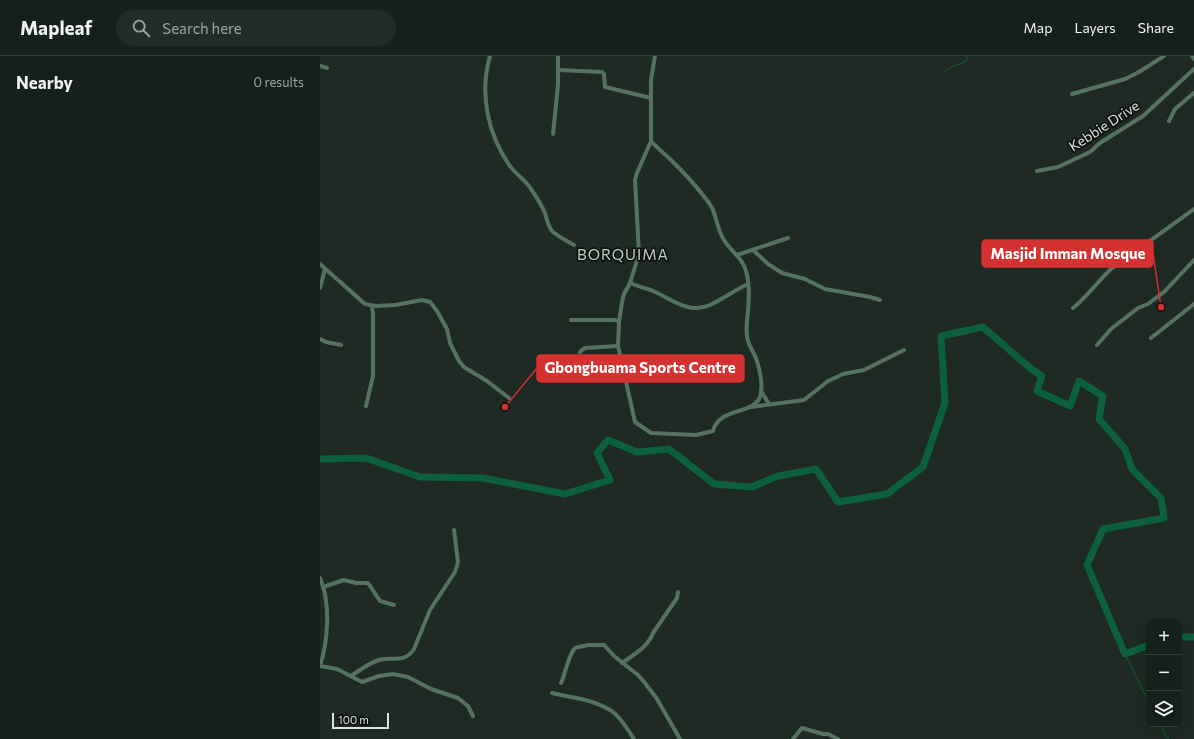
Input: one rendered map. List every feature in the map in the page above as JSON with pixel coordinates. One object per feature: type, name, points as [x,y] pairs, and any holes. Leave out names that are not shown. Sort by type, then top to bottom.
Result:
[{"type":"street","points":[[490,56],[487,65],[487,112],[491,128],[498,145],[517,175],[531,189],[545,213],[551,229],[574,245]]},
{"type":"street","points":[[553,134],[557,97],[558,56]]},
{"type":"street","points":[[655,56],[652,68],[651,141],[635,180],[639,247],[636,264],[630,283],[624,294],[619,322],[618,346],[635,422],[651,433],[701,435],[713,431],[716,424],[731,412],[769,404],[804,400],[828,381],[843,374],[864,370],[904,350]]},
{"type":"street","points":[[1072,94],[1125,79],[1164,56]]},
{"type":"street","points":[[320,66],[327,68]]},
{"type":"street","name":"Kebbie Drive","points":[[1037,171],[1058,166],[1090,152],[1100,142],[1143,116],[1194,69]]},
{"type":"street","points":[[558,70],[602,72],[604,74],[605,87],[651,98]]},
{"type":"street","points":[[1168,121],[1175,109],[1194,93]]},
{"type":"street","points":[[651,141],[674,163],[705,198],[716,216],[720,232],[724,240],[742,261],[745,268],[749,300],[746,334],[760,372],[761,391],[758,399],[751,407]]},
{"type":"street","points":[[1073,308],[1086,297],[1111,269],[1194,209]]},
{"type":"street","points":[[737,255],[788,238]]},
{"type":"street","points":[[753,250],[768,264],[782,273],[805,279],[825,289],[880,300]]},
{"type":"street","points":[[1097,345],[1111,329],[1138,308],[1148,304],[1164,292],[1194,260]]},
{"type":"street","points":[[320,264],[365,304],[372,306],[395,305],[425,300],[430,302],[437,310],[447,329],[452,349],[464,367],[487,381],[509,398]]},
{"type":"street","points":[[320,288],[325,269]]},
{"type":"street","points":[[630,283],[651,290],[668,299],[689,307],[702,307],[710,305],[748,284]]},
{"type":"street","points":[[1151,338],[1177,319],[1194,304]]},
{"type":"street","points":[[366,406],[373,376],[372,306]]},
{"type":"street","points":[[571,320],[615,320],[619,322]]},
{"type":"street","points":[[320,339],[326,342],[341,345]]},
{"type":"street","points":[[580,352],[585,348],[618,346]]},
{"type":"street","points":[[761,391],[769,404]]},
{"type":"street","points":[[352,676],[379,660],[396,659],[411,654],[430,610],[455,572],[458,562],[454,530]]},
{"type":"street","points":[[320,578],[327,607],[326,638],[320,666],[332,668],[352,676],[362,682],[379,676],[393,674],[408,677],[430,689],[458,698],[468,706],[473,716]]},
{"type":"street","points":[[323,587],[344,580],[356,583],[368,583],[371,585],[380,601],[394,605]]},
{"type":"street","points":[[622,663],[648,642],[677,598],[678,592]]},
{"type":"street","points":[[561,683],[572,651],[578,646],[604,645],[638,676],[657,699],[680,739]]},
{"type":"street","points":[[552,693],[579,698],[611,710],[630,732],[634,739]]},
{"type":"street","points":[[793,739],[802,728],[828,734],[838,739]]},
{"type":"waterway","points":[[945,71],[953,66],[965,62],[967,60],[966,56]]},
{"type":"waterway","points":[[320,459],[366,458],[420,477],[483,478],[565,494],[610,480],[597,453],[608,440],[637,452],[669,449],[714,484],[752,487],[778,476],[816,469],[838,502],[887,494],[923,467],[945,403],[941,336],[983,327],[1031,369],[1042,376],[1037,391],[1070,406],[1079,381],[1103,396],[1099,419],[1125,449],[1132,469],[1161,498],[1164,518],[1103,529],[1087,565],[1125,654],[1146,646]]},
{"type":"waterway","points":[[1182,637],[1194,637]]},
{"type":"waterway","points":[[1125,654],[1146,697]]},
{"type":"waterway","points":[[1161,727],[1166,737],[1169,739]]},
{"type":"place","name":"Masjid Imman Mosque","points":[[1161,307]]},
{"type":"place","name":"Gbongbuama Sports Centre","points":[[505,407]]},
{"type":"district","name":"BORQUIMA","points":[[623,255]]}]
